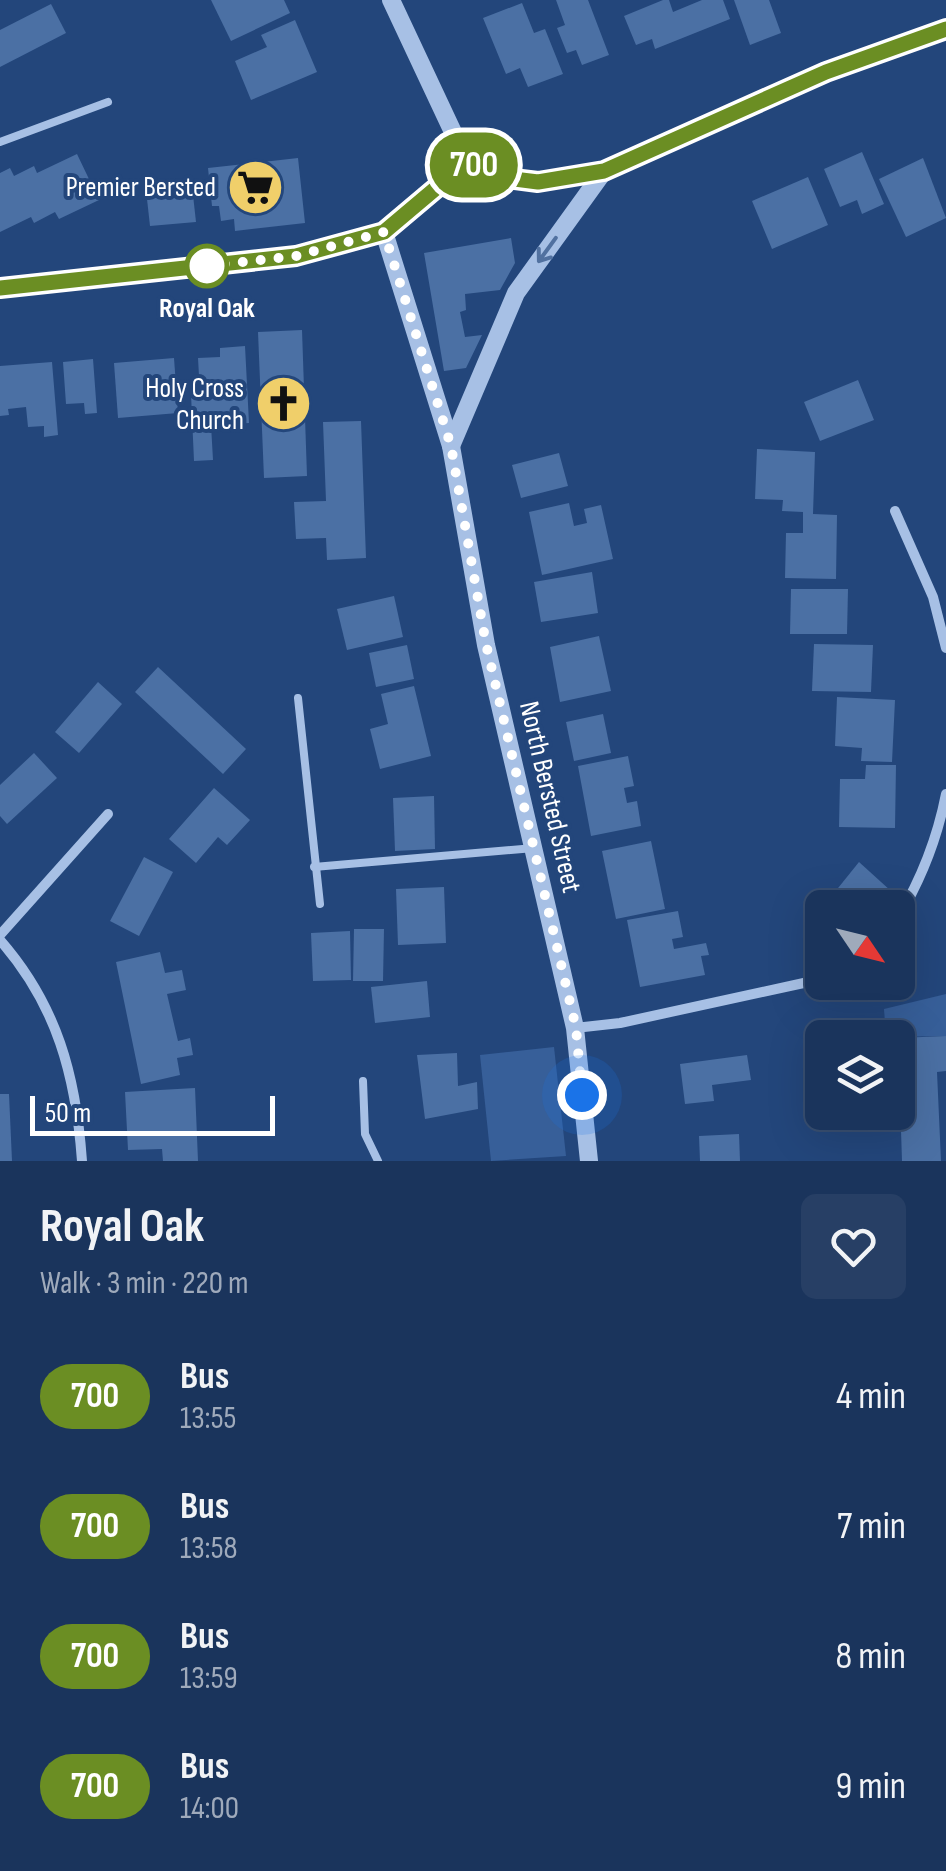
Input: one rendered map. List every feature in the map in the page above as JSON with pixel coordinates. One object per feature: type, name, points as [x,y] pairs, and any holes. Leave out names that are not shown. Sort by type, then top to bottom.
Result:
[{"type":"main road","points":[[0,288],[296,256],[384,232],[467,162],[498,177],[538,182],[604,171],[826,72],[946,29]]},
{"type":"street","points":[[391,0],[467,162]]},
{"type":"street","points":[[451,446],[516,292],[604,171]]},
{"type":"street","name":"North Bersted Street","points":[[384,232],[451,446],[486,644],[576,1028],[589,1161]]},
{"type":"street","points":[[895,510],[933,597],[946,648]]},
{"type":"street","points":[[914,890],[938,834],[946,794]]},
{"type":"street","points":[[82,1161],[78,1095],[59,1028],[24,967],[0,937],[108,814]]},
{"type":"street","points":[[576,1028],[620,1023],[805,983]]},
{"type":"lane","points":[[0,142],[108,102]]},
{"type":"lane","points":[[298,698],[320,904]]},
{"type":"lane","points":[[314,867],[534,848]]},
{"type":"lane","points":[[363,1081],[365,1134],[378,1161]]},
{"type":"shaded area","points":[[946,994],[946,1036],[915,1037],[915,1020],[885,1020],[884,1009]]},
{"type":"shaded area","points":[[554,1047],[566,1156],[491,1161],[480,1055]]},
{"type":"building","points":[[211,0],[284,0],[290,13],[231,41]]},
{"type":"building","points":[[556,0],[588,0],[609,55],[582,65],[576,50],[567,53],[557,28],[565,25]]},
{"type":"building","points":[[669,0],[673,12],[702,0],[723,0],[730,19],[655,49],[652,39],[636,45],[624,16]]},
{"type":"building","points":[[734,0],[769,0],[781,33],[750,45]]},
{"type":"building","points":[[522,3],[534,33],[545,29],[563,74],[528,87],[520,68],[506,74],[483,18]]},
{"type":"building","points":[[51,4],[66,33],[0,67],[0,30]]},
{"type":"building","points":[[295,20],[317,72],[251,100],[235,61],[267,47],[261,35]]},
{"type":"building","points":[[862,152],[884,204],[862,214],[857,200],[840,207],[824,169]]},
{"type":"building","points":[[77,154],[99,200],[59,219],[55,212],[34,223],[31,217],[0,232],[0,173],[10,168],[14,176],[34,166],[37,173]]},
{"type":"building","name":"Premier Bersted","points":[[298,158],[305,223],[235,231],[234,219],[221,221],[219,206],[212,206],[208,168]]},
{"type":"building","points":[[923,158],[946,218],[906,237],[879,179]]},
{"type":"building","points":[[808,177],[828,225],[772,249],[752,201]]},
{"type":"building","points":[[192,186],[196,222],[150,226],[146,190]]},
{"type":"building","points":[[511,238],[515,263],[500,290],[465,294],[466,310],[460,312],[465,337],[482,335],[466,368],[444,371],[424,253]]},
{"type":"building","name":"Holy Cross Church","points":[[302,330],[307,476],[264,478],[258,332]]},
{"type":"building","points":[[245,346],[249,423],[211,425],[213,460],[194,461],[191,394],[200,394],[198,358],[220,357],[220,348]]},
{"type":"building","points":[[174,358],[178,413],[118,418],[114,363]]},
{"type":"building","points":[[93,359],[97,413],[85,414],[84,403],[66,404],[63,362]]},
{"type":"building","points":[[52,362],[58,435],[44,437],[44,426],[28,427],[26,407],[8,409],[9,415],[0,416],[0,366]]},
{"type":"building","points":[[858,380],[874,420],[820,441],[804,402]]},
{"type":"building","points":[[361,421],[366,558],[327,560],[326,538],[296,539],[294,502],[326,501],[323,422]]},
{"type":"building","points":[[757,449],[815,452],[813,514],[837,515],[836,579],[785,578],[786,533],[803,533],[803,512],[782,511],[783,500],[755,499]]},
{"type":"building","points":[[559,453],[568,486],[521,498],[512,465]]},
{"type":"building","points":[[569,503],[574,526],[587,523],[584,509],[601,505],[613,559],[542,575],[529,512]]},
{"type":"building","points":[[592,572],[598,613],[541,622],[534,582]]},
{"type":"building","points":[[791,589],[848,589],[847,634],[790,634]]},
{"type":"building","points":[[394,596],[403,637],[347,650],[337,609]]},
{"type":"building","points":[[599,636],[611,691],[560,702],[550,647]]},
{"type":"building","points":[[814,644],[873,645],[871,692],[812,691]]},
{"type":"building","points":[[407,645],[414,679],[376,687],[369,653]]},
{"type":"building","points":[[158,667],[246,749],[223,774],[135,692]]},
{"type":"building","points":[[98,682],[122,704],[79,753],[55,732]]},
{"type":"building","points":[[414,686],[431,756],[380,769],[370,729],[388,724],[381,694]]},
{"type":"building","points":[[837,697],[895,700],[892,762],[861,761],[862,748],[835,746]]},
{"type":"building","points":[[603,714],[611,753],[574,761],[566,722]]},
{"type":"building","points":[[34,753],[57,778],[7,824],[0,816],[0,785]]},
{"type":"building","points":[[628,756],[634,786],[624,788],[627,803],[637,801],[641,826],[591,836],[578,766]]},
{"type":"building","points":[[866,765],[896,765],[895,828],[839,827],[840,779],[865,779]]},
{"type":"building","points":[[214,788],[250,820],[227,845],[218,837],[196,863],[169,839]]},
{"type":"building","points":[[434,796],[435,849],[395,851],[393,798]]},
{"type":"building","points":[[651,841],[665,909],[616,919],[602,851]]},
{"type":"building","points":[[144,857],[173,872],[139,936],[110,921]]},
{"type":"building","points":[[859,862],[890,890],[836,890]]},
{"type":"building","points":[[444,887],[446,943],[398,945],[396,889]]},
{"type":"building","points":[[678,911],[683,937],[672,939],[674,949],[706,943],[709,955],[701,956],[705,975],[640,987],[627,920]]},
{"type":"building","points":[[354,929],[384,929],[383,981],[353,981]]},
{"type":"building","points":[[350,931],[351,980],[313,981],[311,933]]},
{"type":"building","points":[[160,952],[165,973],[182,970],[186,990],[167,994],[178,1041],[190,1038],[193,1055],[177,1058],[180,1075],[141,1084],[116,962]]},
{"type":"building","points":[[427,981],[430,1017],[375,1023],[371,987]]},
{"type":"building","points":[[946,1036],[946,1071],[937,1072],[941,1161],[902,1161],[901,1130],[915,1130],[915,1037]]},
{"type":"building","points":[[457,1053],[458,1086],[477,1082],[478,1109],[425,1119],[417,1055]]},
{"type":"building","points":[[747,1055],[751,1080],[712,1085],[714,1101],[685,1104],[680,1064]]},
{"type":"building","points":[[195,1088],[198,1161],[163,1161],[162,1149],[128,1150],[125,1092]]},
{"type":"building","points":[[0,1094],[9,1094],[12,1161],[0,1161]]},
{"type":"building","points":[[739,1134],[740,1161],[700,1161],[699,1136]]},
{"type":"bus line","name":"700","points":[[0,288],[296,256],[384,232],[467,162],[498,177],[538,182],[604,171],[826,72],[946,29]]},
{"type":"place","name":"Premier Bersted","points":[[255,187]]},
{"type":"place","name":"Royal Oak","points":[[207,266]]},
{"type":"place","name":"Holy Cross Church","points":[[283,404]]},
{"type":"route","points":[[207,266],[296,256],[384,232],[451,446],[486,644],[576,1028],[582,1095]]}]
